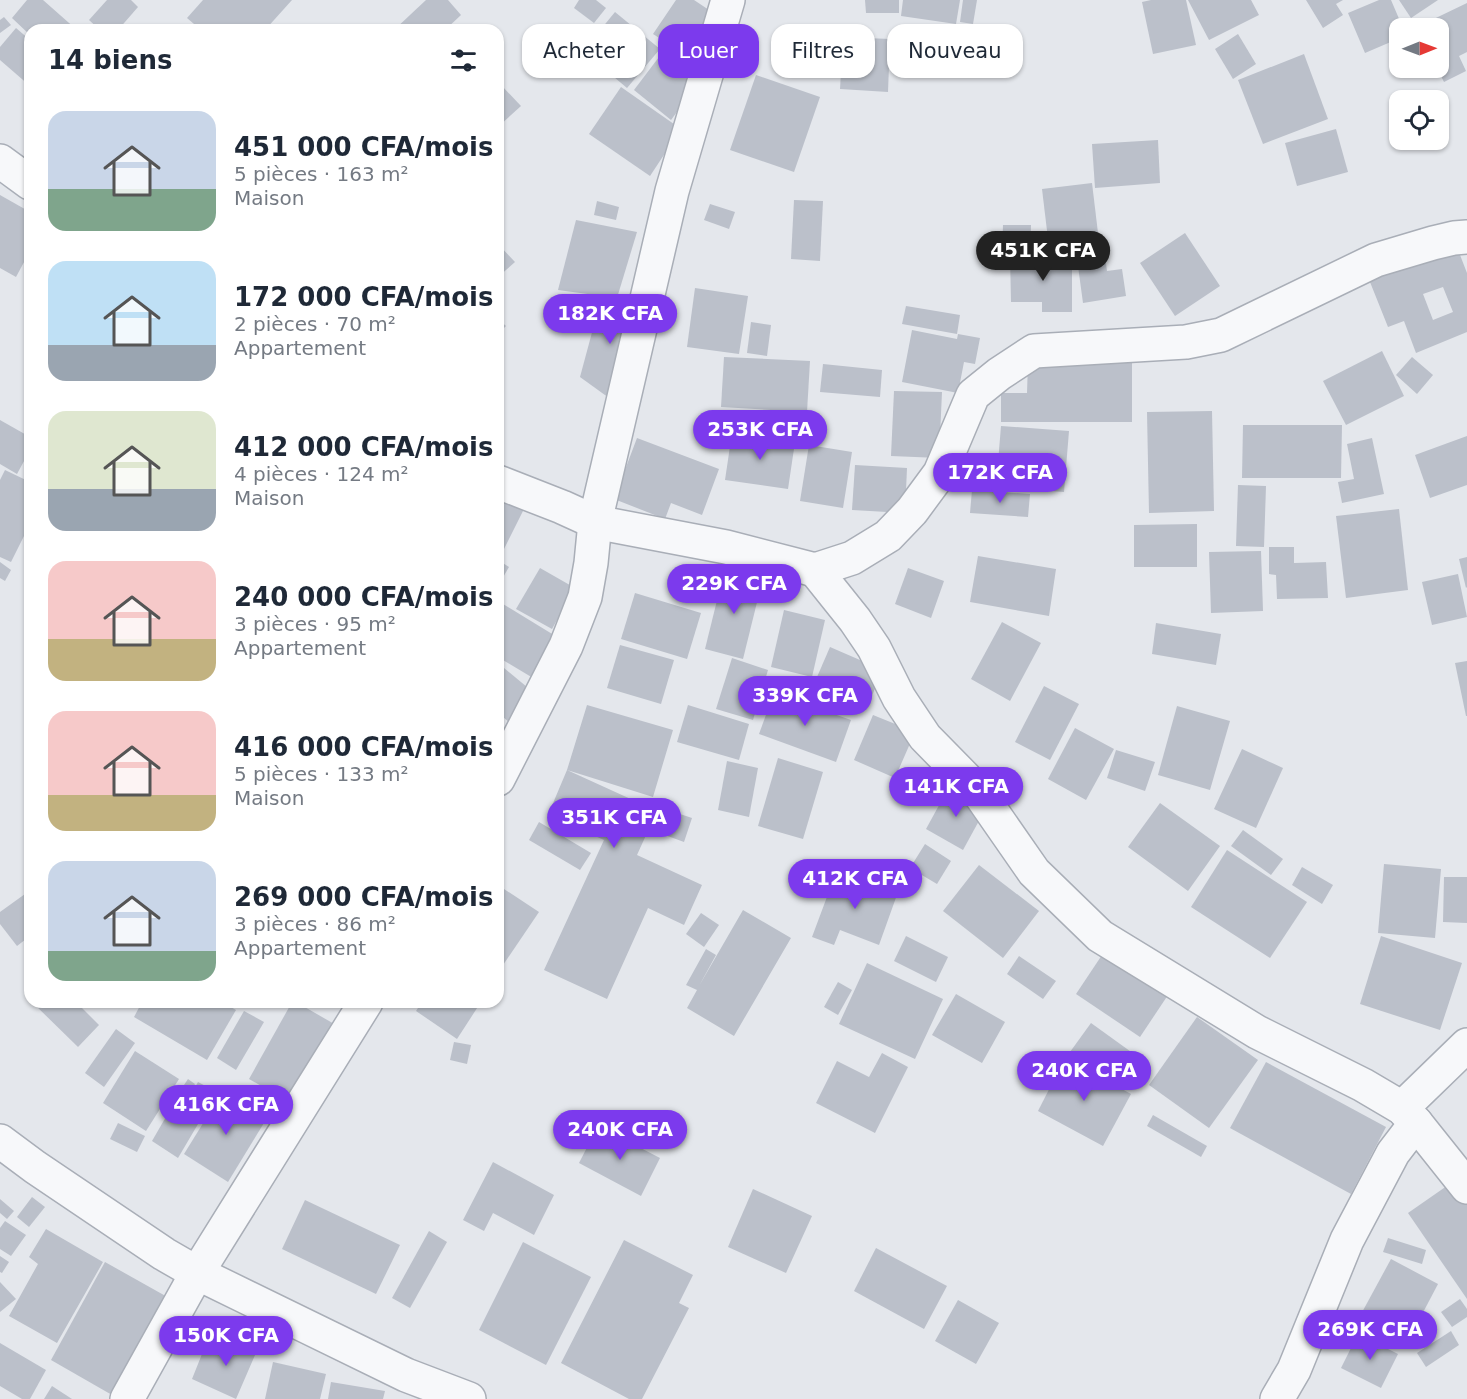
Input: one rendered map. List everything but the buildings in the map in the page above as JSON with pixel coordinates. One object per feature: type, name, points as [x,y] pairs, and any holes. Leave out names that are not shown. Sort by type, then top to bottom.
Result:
[{"type":"street","points":[[504,767],[566,646],[585,597],[595,522],[672,191],[728,0]]},
{"type":"street","points":[[0,160],[24,178]]},
{"type":"street","points":[[504,484],[595,522],[726,547],[815,570],[852,558],[888,536],[912,511],[940,473],[973,395],[999,374],[1034,351],[1186,342],[1221,335],[1376,260],[1433,243],[1467,237]]},
{"type":"street","points":[[815,570],[874,648],[899,698],[925,737],[977,790],[1034,872],[1100,936],[1257,1032],[1363,1085],[1409,1116],[1467,1188]]},
{"type":"street","points":[[127,1399],[197,1274],[362,1008]]},
{"type":"street","points":[[1277,1399],[1294,1370],[1347,1240],[1393,1154],[1409,1116],[1467,1045]]},
{"type":"street","points":[[0,1142],[197,1274],[406,1374],[469,1399]]}]
